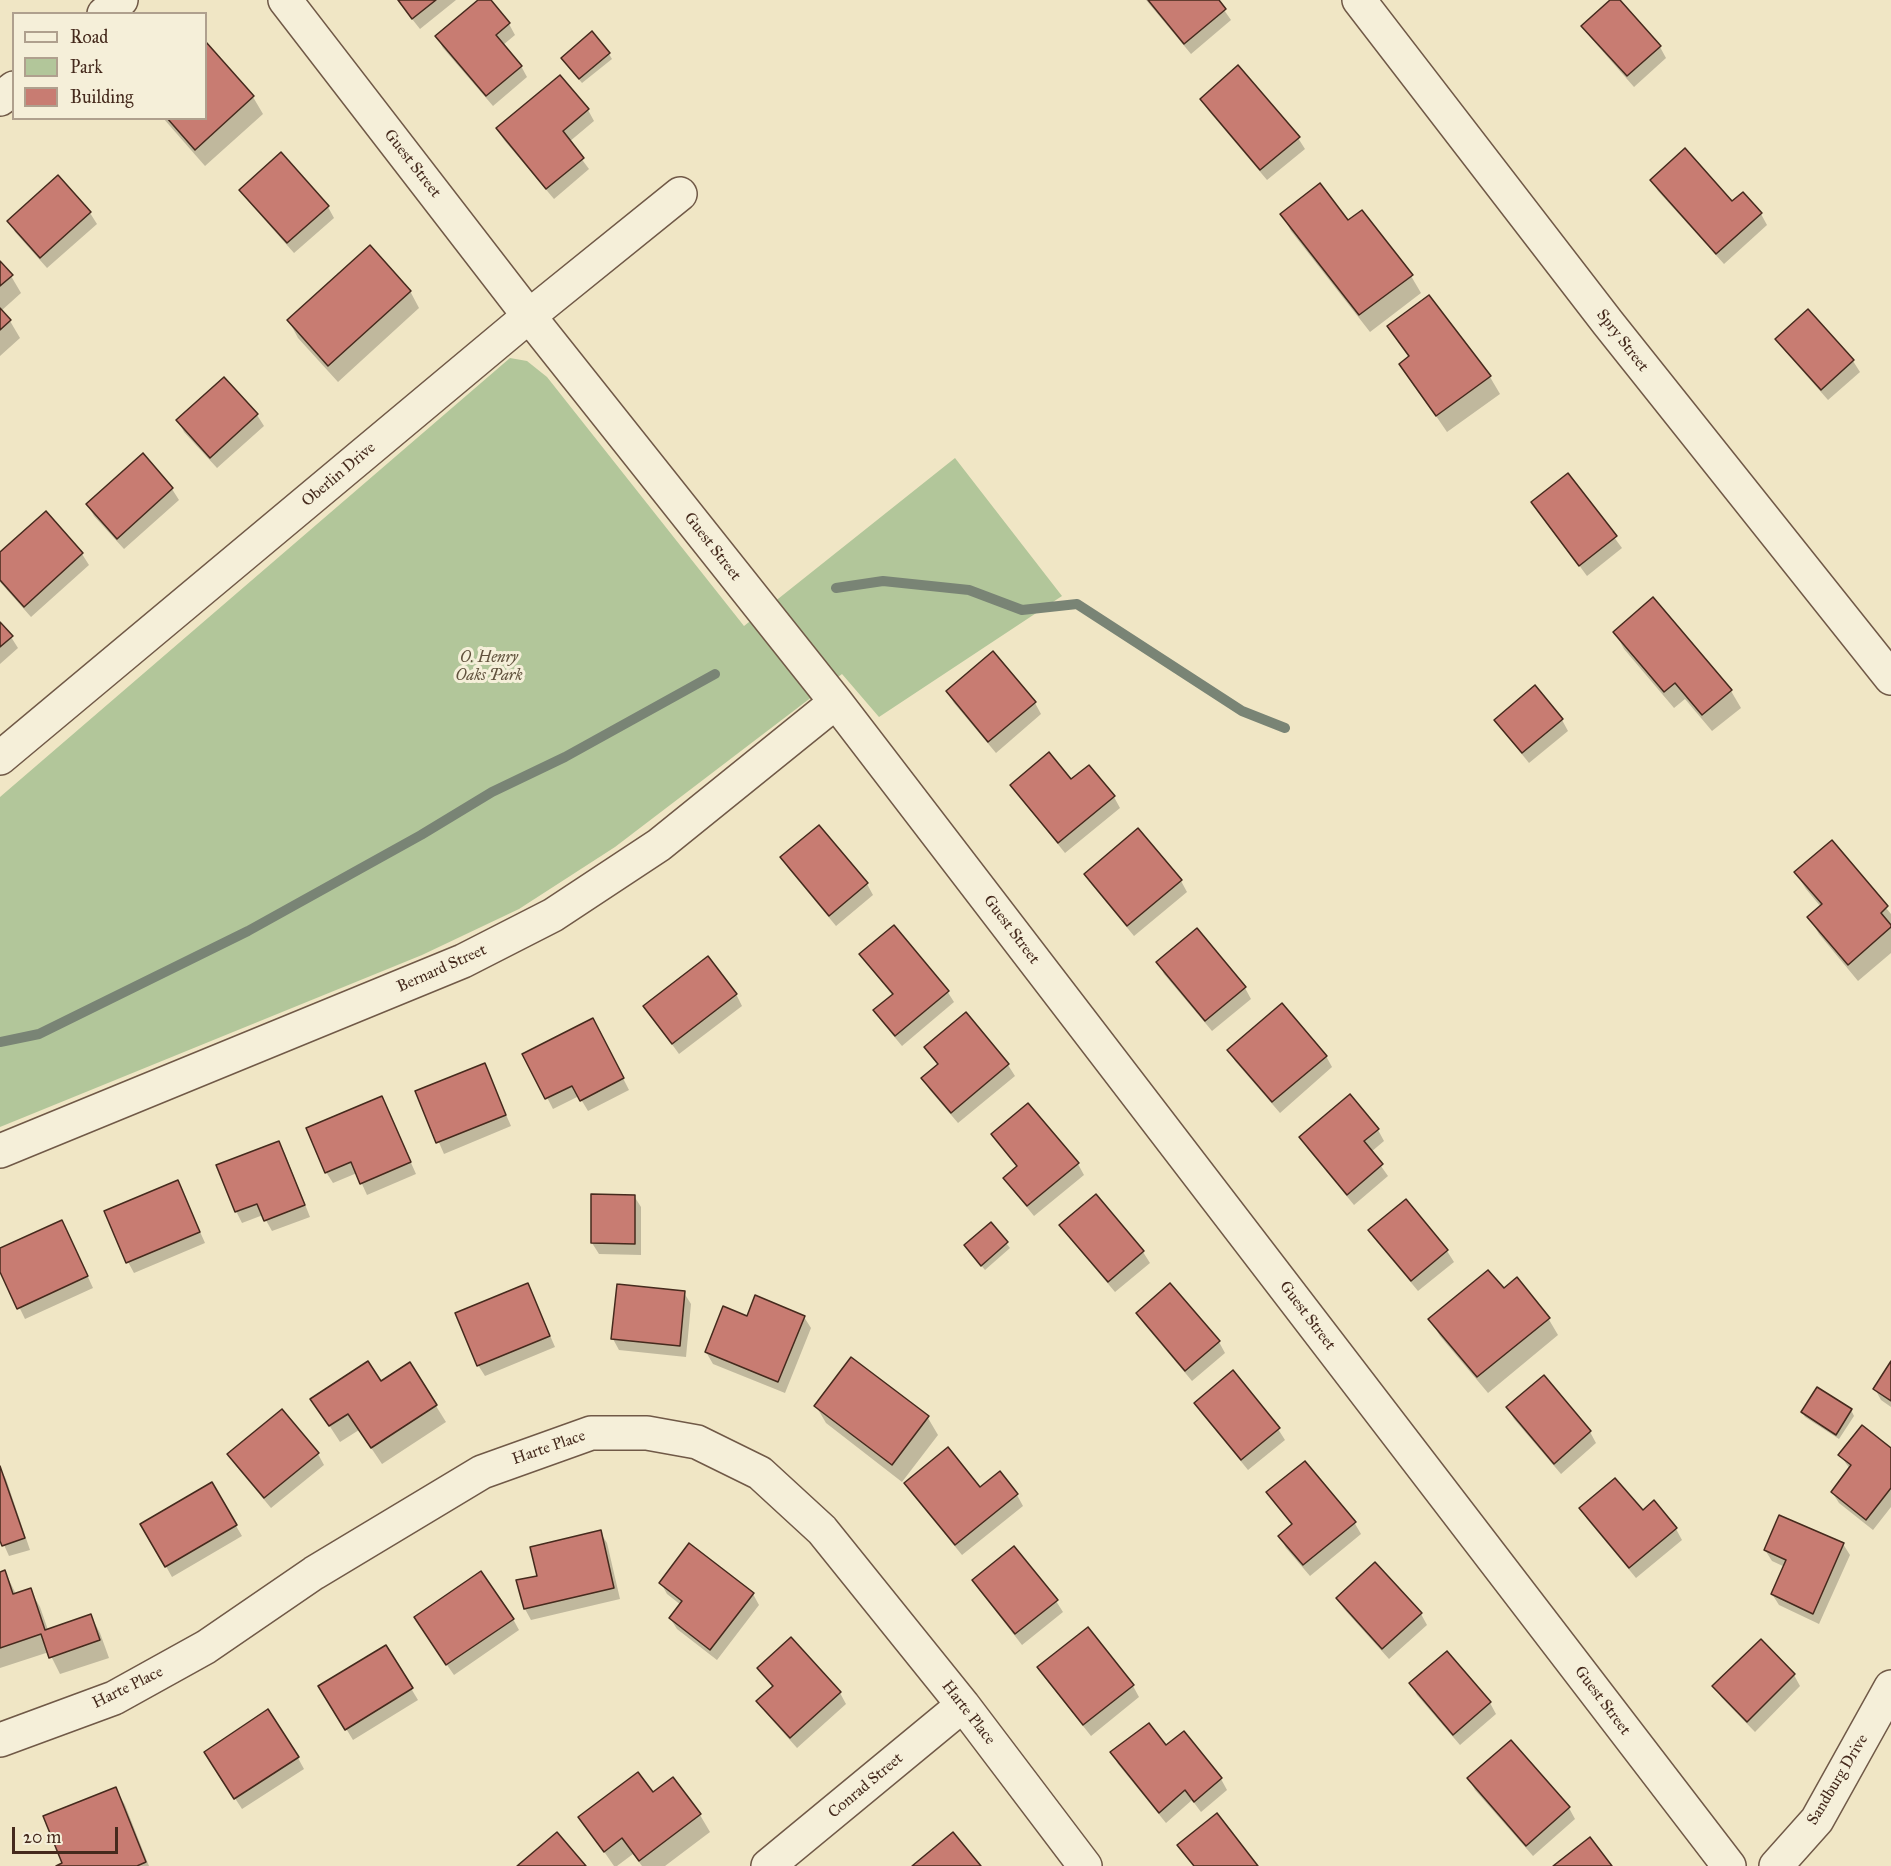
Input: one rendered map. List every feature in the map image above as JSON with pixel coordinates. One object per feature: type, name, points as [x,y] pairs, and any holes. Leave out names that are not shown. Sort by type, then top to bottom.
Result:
[{"type":"street","points":[[106,12],[121,0]]},
{"type":"street","name":"Guest Street","points":[[285,0],[529,316],[836,702],[1729,1866]]},
{"type":"street","name":"Spry Street","points":[[1359,0],[1608,324],[1891,678]]},
{"type":"street","points":[[0,99],[12,90]]},
{"type":"street","name":"Oberlin Drive","points":[[0,758],[529,316],[680,194]]},
{"type":"street","name":"Bernard Street","points":[[0,1151],[463,962],[553,915],[659,845],[836,702]]},
{"type":"street","name":"Harte Place","points":[[0,1740],[114,1698],[196,1653],[314,1573],[482,1472],[591,1433],[647,1433],[697,1442],[760,1473],[822,1530],[963,1705],[1085,1866]]},
{"type":"street","name":"Sandburg Drive","points":[[1776,1866],[1817,1820],[1891,1687]]},
{"type":"street","name":"Conrad Street","points":[[768,1866],[963,1705]]},
{"type":"green space","name":"O. Henry Oaks Park","points":[[510,358],[527,361],[547,377],[744,626],[955,458],[1062,596],[879,717],[842,674],[615,847],[519,909],[422,955],[0,1127],[0,797]]},
{"type":"building","points":[[398,0],[436,0],[412,19]]},
{"type":"building","points":[[478,0],[491,0],[510,23],[496,35],[522,66],[486,96],[435,36]]},
{"type":"building","points":[[1148,0],[1219,0],[1226,9],[1184,44]]},
{"type":"building","points":[[1610,0],[1620,0],[1661,46],[1627,76],[1581,26]]},
{"type":"building","points":[[592,31],[610,53],[579,79],[561,58]]},
{"type":"building","points":[[207,43],[254,96],[195,150],[169,120],[207,120]]},
{"type":"building","points":[[1238,65],[1300,137],[1260,170],[1200,99]]},
{"type":"building","points":[[560,75],[589,109],[563,131],[584,158],[546,189],[496,128]]},
{"type":"building","points":[[1685,148],[1732,201],[1743,192],[1762,213],[1716,254],[1650,180]]},
{"type":"building","points":[[281,152],[329,206],[287,243],[239,190]]},
{"type":"building","points":[[58,175],[91,212],[40,258],[7,221]]},
{"type":"building","points":[[1320,183],[1348,220],[1362,210],[1413,275],[1359,315],[1280,214]]},
{"type":"building","points":[[370,245],[411,291],[328,366],[287,320]]},
{"type":"building","points":[[0,261],[13,275],[0,286]]},
{"type":"building","points":[[1429,295],[1491,376],[1436,416],[1399,364],[1409,356],[1387,326]]},
{"type":"building","points":[[0,308],[11,320],[0,330]]},
{"type":"building","points":[[1808,309],[1854,360],[1821,390],[1775,339]]},
{"type":"building","points":[[224,377],[258,414],[210,458],[176,420]]},
{"type":"building","points":[[143,453],[173,488],[117,539],[86,504]]},
{"type":"building","points":[[1568,473],[1617,536],[1579,566],[1531,502]]},
{"type":"building","points":[[46,511],[83,553],[24,607],[0,580],[0,552]]},
{"type":"building","points":[[1653,597],[1732,690],[1702,715],[1675,683],[1664,692],[1613,632]]},
{"type":"building","points":[[0,622],[13,636],[0,647]]},
{"type":"building","points":[[993,651],[1036,702],[988,742],[946,691]]},
{"type":"building","points":[[1535,685],[1563,719],[1522,753],[1494,720]]},
{"type":"building","points":[[1049,752],[1071,779],[1089,765],[1115,796],[1058,843],[1010,785]]},
{"type":"building","points":[[819,825],[868,883],[829,916],[780,857]]},
{"type":"building","points":[[1138,828],[1182,880],[1127,926],[1084,874]]},
{"type":"building","points":[[1832,840],[1888,906],[1881,913],[1891,925],[1848,965],[1807,917],[1822,904],[1794,872]]},
{"type":"building","points":[[894,925],[949,991],[895,1036],[873,1010],[893,994],[859,954]]},
{"type":"building","points":[[1197,928],[1246,987],[1205,1021],[1156,962]]},
{"type":"building","points":[[708,956],[737,994],[672,1044],[643,1006]]},
{"type":"building","points":[[1282,1003],[1327,1056],[1272,1102],[1227,1050]]},
{"type":"building","points":[[966,1012],[1009,1064],[951,1113],[921,1078],[938,1064],[924,1047]]},
{"type":"building","points":[[593,1018],[624,1078],[580,1101],[572,1086],[545,1099],[522,1054]]},
{"type":"building","points":[[485,1063],[506,1115],[436,1143],[415,1091]]},
{"type":"building","points":[[1350,1094],[1379,1129],[1364,1141],[1383,1164],[1347,1195],[1299,1137]]},
{"type":"building","points":[[382,1096],[411,1162],[360,1184],[351,1162],[325,1173],[306,1128]]},
{"type":"building","points":[[1028,1103],[1079,1163],[1027,1206],[1003,1178],[1017,1166],[991,1134]]},
{"type":"building","points":[[279,1141],[305,1205],[264,1221],[257,1204],[235,1212],[216,1165]]},
{"type":"building","points":[[178,1180],[200,1232],[126,1263],[104,1211]]},
{"type":"building","points":[[591,1194],[635,1195],[635,1244],[591,1243]]},
{"type":"building","points":[[1096,1194],[1144,1251],[1108,1282],[1059,1225]]},
{"type":"building","points":[[1406,1199],[1448,1250],[1411,1281],[1368,1230]]},
{"type":"building","points":[[62,1220],[88,1276],[17,1309],[0,1272],[0,1248]]},
{"type":"building","points":[[991,1222],[1008,1242],[981,1266],[964,1245]]},
{"type":"building","points":[[1488,1270],[1504,1288],[1517,1277],[1550,1318],[1477,1377],[1428,1319]]},
{"type":"building","points":[[528,1283],[550,1336],[477,1366],[455,1313]]},
{"type":"building","points":[[1170,1283],[1220,1341],[1185,1371],[1136,1313]]},
{"type":"building","points":[[617,1284],[685,1291],[680,1346],[611,1339]]},
{"type":"building","points":[[755,1295],[805,1316],[778,1382],[705,1352],[723,1306],[747,1316]]},
{"type":"building","points":[[851,1357],[929,1416],[892,1465],[814,1406]]},
{"type":"building","points":[[368,1361],[381,1381],[410,1362],[437,1405],[371,1448],[348,1414],[329,1426],[310,1399]]},
{"type":"building","points":[[1891,1361],[1891,1401],[1873,1389]]},
{"type":"building","points":[[1233,1370],[1280,1428],[1241,1460],[1194,1403]]},
{"type":"building","points":[[1544,1375],[1591,1431],[1554,1464],[1506,1407]]},
{"type":"building","points":[[1817,1387],[1852,1409],[1836,1435],[1801,1412]]},
{"type":"building","points":[[282,1409],[319,1453],[264,1498],[227,1454]]},
{"type":"building","points":[[1862,1425],[1891,1448],[1891,1488],[1866,1520],[1831,1492],[1851,1465],[1838,1455]]},
{"type":"building","points":[[948,1447],[980,1487],[1000,1471],[1018,1494],[955,1545],[904,1483]]},
{"type":"building","points":[[1305,1461],[1356,1522],[1303,1565],[1278,1536],[1292,1524],[1266,1492]]},
{"type":"building","points":[[0,1466],[25,1538],[2,1546],[0,1541]]},
{"type":"building","points":[[1615,1478],[1643,1510],[1654,1500],[1677,1528],[1629,1568],[1579,1508]]},
{"type":"building","points":[[212,1482],[237,1525],[165,1567],[140,1524]]},
{"type":"building","points":[[1779,1515],[1844,1543],[1813,1614],[1771,1594],[1786,1560],[1764,1550]]},
{"type":"building","points":[[601,1530],[614,1588],[524,1609],[516,1580],[537,1576],[530,1547]]},
{"type":"building","points":[[689,1543],[754,1593],[710,1650],[669,1618],[682,1601],[659,1583]]},
{"type":"building","points":[[1014,1546],[1058,1600],[1015,1634],[972,1580]]},
{"type":"building","points":[[1375,1562],[1422,1613],[1382,1649],[1336,1598]]},
{"type":"building","points":[[5,1570],[13,1594],[31,1588],[45,1630],[91,1614],[100,1640],[49,1658],[41,1634],[0,1648],[0,1572]]},
{"type":"building","points":[[481,1571],[514,1619],[446,1665],[414,1617]]},
{"type":"building","points":[[1088,1627],[1134,1685],[1083,1725],[1037,1667]]},
{"type":"building","points":[[791,1637],[841,1692],[790,1738],[756,1701],[773,1686],[757,1668]]},
{"type":"building","points":[[1761,1639],[1795,1674],[1747,1722],[1712,1686]]},
{"type":"building","points":[[386,1645],[413,1688],[345,1730],[318,1686]]},
{"type":"building","points":[[1447,1651],[1491,1702],[1453,1735],[1409,1683]]},
{"type":"building","points":[[268,1709],[299,1757],[234,1799],[204,1752]]},
{"type":"building","points":[[1149,1723],[1166,1745],[1184,1731],[1222,1778],[1194,1802],[1185,1790],[1159,1813],[1110,1752]]},
{"type":"building","points":[[1511,1740],[1570,1807],[1526,1846],[1467,1778]]},
{"type":"building","points":[[638,1772],[653,1792],[673,1777],[701,1814],[639,1861],[622,1838],[604,1852],[578,1817]]},
{"type":"building","points":[[116,1787],[146,1862],[137,1866],[56,1866],[62,1863],[43,1816]]},
{"type":"building","points":[[1217,1813],[1258,1866],[1194,1866],[1177,1845]]},
{"type":"building","points":[[557,1832],[586,1866],[517,1866]]},
{"type":"building","points":[[953,1832],[981,1866],[912,1866]]},
{"type":"building","points":[[1590,1837],[1612,1866],[1553,1866]]},
{"type":"waterway","points":[[836,588],[883,581],[969,590],[1022,610],[1077,604],[1242,711],[1285,728]]},
{"type":"waterway","points":[[0,1042],[39,1034],[248,931],[421,835],[492,792],[565,757],[715,674]]}]
